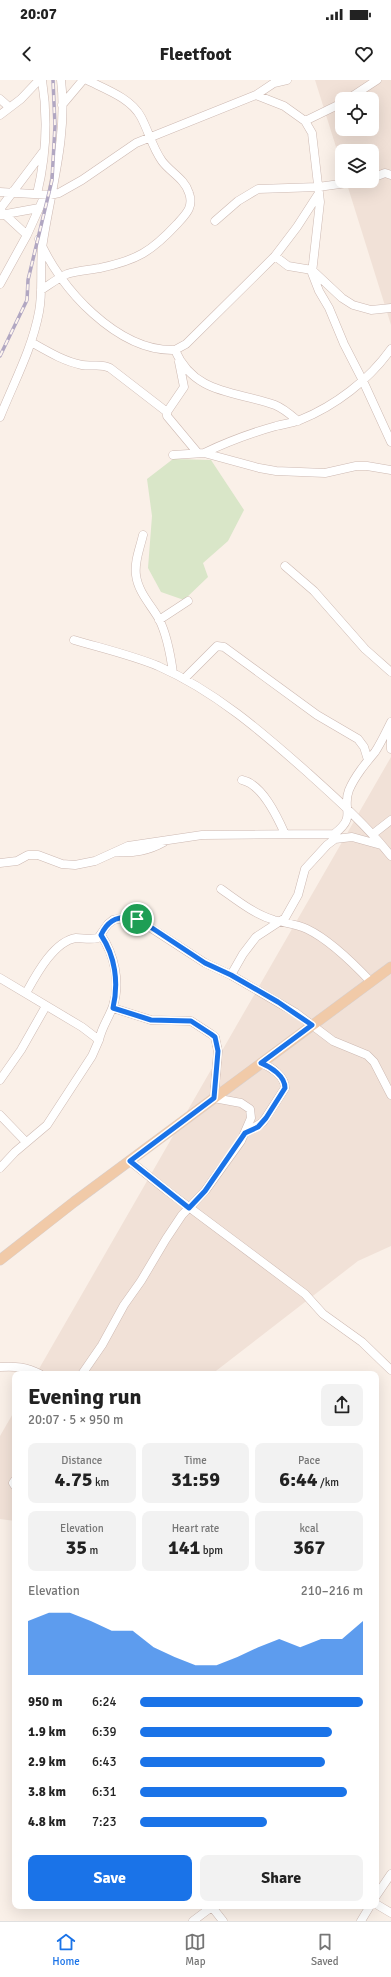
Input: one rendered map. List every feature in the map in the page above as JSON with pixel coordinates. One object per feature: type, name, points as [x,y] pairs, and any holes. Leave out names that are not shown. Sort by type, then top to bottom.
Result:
[{"type":"main road","points":[[0,1260],[214,1098],[391,967]]},
{"type":"street","points":[[0,115],[21,99],[39,80]]},
{"type":"street","points":[[0,416],[31,342],[39,311],[45,194],[45,110],[42,80]]},
{"type":"street","points":[[0,284],[27,235],[39,208],[60,147],[62,105],[61,80]]},
{"type":"street","points":[[62,105],[83,80]]},
{"type":"street","points":[[41,290],[62,277],[140,257],[155,246],[188,212],[190,200],[186,184],[163,162],[148,137],[141,117],[135,108],[120,96],[87,80]]},
{"type":"street","points":[[0,192],[45,194],[64,191],[125,150],[148,137],[256,95],[274,82],[287,80]]},
{"type":"street","points":[[359,92],[377,80]]},
{"type":"street","points":[[256,95],[284,106],[305,121],[312,133],[319,190],[319,213],[312,270],[319,291],[329,308],[344,344],[391,442]]},
{"type":"street","points":[[0,99],[9,107]]},
{"type":"street","points":[[305,121],[335,106]]},
{"type":"street","points":[[1,212],[12,192],[44,152]]},
{"type":"street","points":[[379,176],[390,173]]},
{"type":"street","points":[[215,221],[238,200],[258,189],[319,190],[335,187]]},
{"type":"street","points":[[38,239],[42,248],[78,299],[116,332],[160,351],[175,350],[186,344],[275,256],[298,227],[319,190]]},
{"type":"street","points":[[1,212],[39,208]]},
{"type":"street","points":[[1,212],[27,235]]},
{"type":"street","points":[[275,256],[288,266],[312,270],[342,298],[353,306],[371,310],[391,308]]},
{"type":"street","points":[[31,342],[70,362],[88,366],[102,365],[110,368],[167,412],[169,420],[201,453],[276,471],[325,473],[356,466],[367,466],[391,470]]},
{"type":"street","points":[[173,455],[201,453],[249,434],[298,421],[316,413],[363,381],[381,363],[391,349]]},
{"type":"street","points":[[167,412],[184,387],[179,359],[175,350]]},
{"type":"street","points":[[179,359],[192,374],[208,386],[233,395],[274,405],[298,421]]},
{"type":"street","points":[[143,535],[137,557],[136,574],[144,597],[159,620],[172,663],[173,673]]},
{"type":"street","points":[[285,566],[314,591],[361,645],[391,672]]},
{"type":"street","points":[[159,620],[188,601]]},
{"type":"street","points":[[74,640],[141,660],[173,673],[252,723],[349,811],[373,834],[391,856]]},
{"type":"street","points":[[184,679],[217,646],[224,647],[317,715],[358,739],[364,747],[368,760]]},
{"type":"street","points":[[0,863],[17,861],[28,855],[38,855],[62,864],[75,865],[95,861],[128,846],[202,835],[231,834],[266,836],[285,834],[334,834],[345,823],[349,811],[347,799],[358,772],[379,745],[391,722]]},
{"type":"street","points":[[391,732],[391,749]]},
{"type":"street","points":[[242,780],[248,781],[256,787],[273,811],[285,834]]},
{"type":"street","points":[[373,834],[391,820]]},
{"type":"street","points":[[231,975],[243,954],[256,937],[267,929],[281,922],[298,895],[305,869],[335,838],[352,837],[391,848]]},
{"type":"street","points":[[221,888],[254,912],[281,922],[302,927],[317,935],[351,962],[371,982]]},
{"type":"street","points":[[26,993],[37,974],[61,944],[75,938],[93,940],[101,935],[104,928],[113,920],[129,917],[137,919],[192,955],[231,975],[292,1010],[342,1046],[367,1055],[374,1062],[391,1095]]},
{"type":"street","points":[[0,1168],[26,1142],[47,1125],[92,1056],[99,1040],[104,1022],[113,1008],[115,968],[108,946],[101,935]]},
{"type":"street","points":[[0,978],[82,1027],[99,1040]]},
{"type":"street","points":[[0,1080],[21,1050],[46,1006]]},
{"type":"street","points":[[84,1371],[102,1345],[124,1304],[141,1281],[166,1239],[189,1208],[205,1191],[245,1133],[252,1118],[250,1109],[241,1103],[214,1098],[218,1051],[215,1037],[191,1021],[151,1020],[113,1008]]},
{"type":"street","points":[[245,1133],[262,1122],[285,1088],[284,1082],[276,1072],[261,1063]]},
{"type":"street","points":[[0,1115],[26,1142]]},
{"type":"street","points":[[130,1161],[189,1208],[305,1294],[323,1314],[362,1342],[391,1370]]},
{"type":"street","points":[[0,1367],[15,1366],[27,1368],[34,1371]]},
{"type":"street","points":[[379,1892],[391,1874]]},
{"type":"street","points":[[379,1906],[391,1913]]},
{"type":"street","points":[[193,1921],[208,1909]]},
{"type":"street","points":[[214,1909],[222,1921]]},
{"type":"street","points":[[361,1921],[368,1909]]},
{"type":"shaded area","points":[[315,80],[391,80],[391,325],[348,188],[379,188],[379,144],[335,144]]},
{"type":"shaded area","points":[[391,757],[391,1246],[358,1261],[216,1371],[38,1371]]},
{"type":"shaded area","points":[[12,1415],[12,1521],[0,1519],[0,1436]]},
{"type":"green space","points":[[173,459],[211,460],[244,510],[228,541],[203,563],[208,577],[184,600],[161,592],[148,568],[152,516],[147,479]]},
{"type":"railway","points":[[0,356],[27,300],[28,280],[52,180],[55,126],[53,80]]},
{"type":"route","points":[[124,917],[137,919],[205,963],[231,975],[278,1002],[312,1025],[261,1063],[276,1072],[284,1082],[285,1088],[266,1118],[258,1127],[245,1133],[241,1141],[205,1191],[189,1208],[130,1161],[214,1098],[218,1051],[215,1037],[191,1021],[151,1020],[113,1008],[115,1000],[115,968],[113,957],[101,935],[104,928],[113,920],[124,917]]}]
